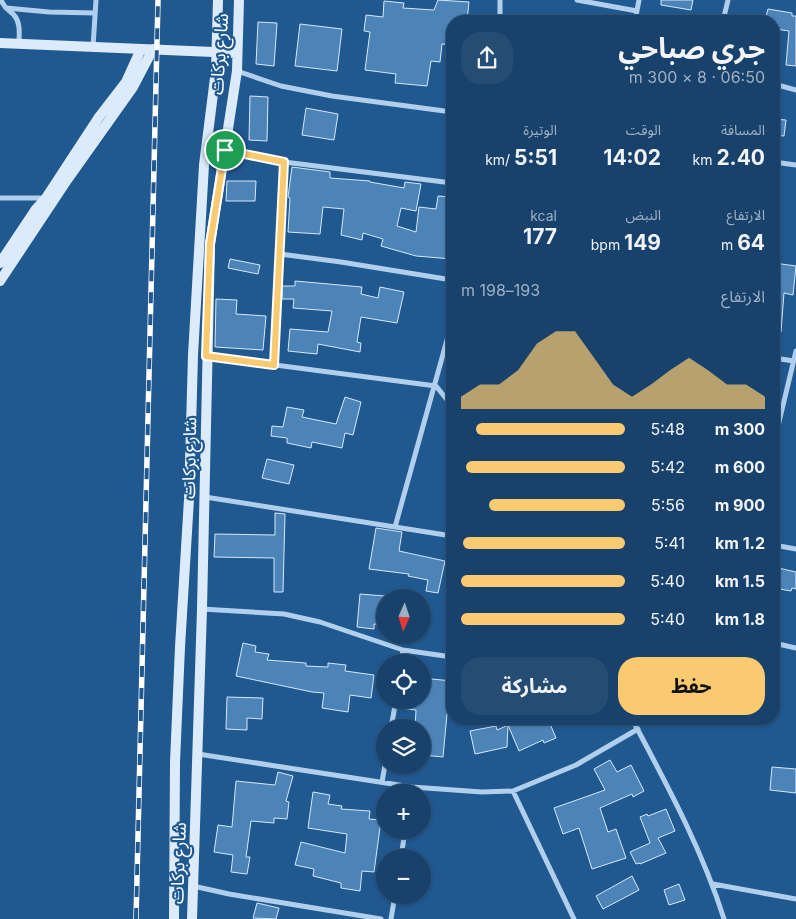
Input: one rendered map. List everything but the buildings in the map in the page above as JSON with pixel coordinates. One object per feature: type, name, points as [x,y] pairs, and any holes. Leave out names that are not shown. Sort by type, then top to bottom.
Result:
[{"type":"main road","name":"شارع بركات","points":[[174,919],[175,762],[189,499],[193,355],[204,165],[217,52],[218,0]]},
{"type":"main road","name":"شارع بركات","points":[[192,919],[205,497],[206,356],[210,244],[237,71],[239,0]]},
{"type":"main road","points":[[0,43],[237,52]]},
{"type":"main road","points":[[0,263],[36,209],[46,198],[99,117],[126,82],[141,49]]},
{"type":"main road","points":[[0,281],[56,196],[129,94],[153,49]]},
{"type":"street","points":[[1,0],[18,22],[19,43]]},
{"type":"street","points":[[93,47],[96,0]]},
{"type":"street","points":[[500,0],[500,15]]},
{"type":"street","points":[[577,0],[637,11]]},
{"type":"street","points":[[636,15],[639,0]]},
{"type":"street","points":[[724,15],[728,0]]},
{"type":"street","points":[[6,8],[49,12],[95,13]]},
{"type":"street","points":[[237,71],[281,86],[332,96],[446,111]]},
{"type":"street","points":[[780,86],[796,90]]},
{"type":"street","points":[[225,150],[284,162],[446,182]]},
{"type":"street","points":[[274,365],[284,162]]},
{"type":"street","points":[[780,163],[796,165]]},
{"type":"street","points":[[0,198],[46,198]]},
{"type":"street","points":[[280,254],[446,279]]},
{"type":"street","points":[[395,527],[446,346]]},
{"type":"street","points":[[780,418],[796,351]]},
{"type":"street","points":[[206,356],[436,386],[446,398]]},
{"type":"street","points":[[780,359],[794,361]]},
{"type":"street","points":[[205,497],[446,535]]},
{"type":"street","points":[[780,546],[796,549]]},
{"type":"street","points":[[202,609],[284,614],[320,622],[403,650],[446,656]]},
{"type":"street","points":[[780,644],[796,648]]},
{"type":"street","points":[[402,654],[403,650]]},
{"type":"street","points":[[636,725],[677,806],[713,884],[724,919]]},
{"type":"street","points":[[431,791],[514,791],[576,765],[638,729]]},
{"type":"street","points":[[197,754],[390,784]]},
{"type":"street","points":[[382,782],[383,774]]},
{"type":"street","points":[[514,791],[574,919]]},
{"type":"street","points":[[713,884],[796,899]]},
{"type":"street","points":[[193,886],[229,894],[381,919]]},
{"type":"street","points":[[391,919],[394,904]]},
{"type":"railway","points":[[136,919],[158,0]]},
{"type":"route","points":[[225,150],[284,162],[274,365],[206,356],[210,244],[225,150]]}]
